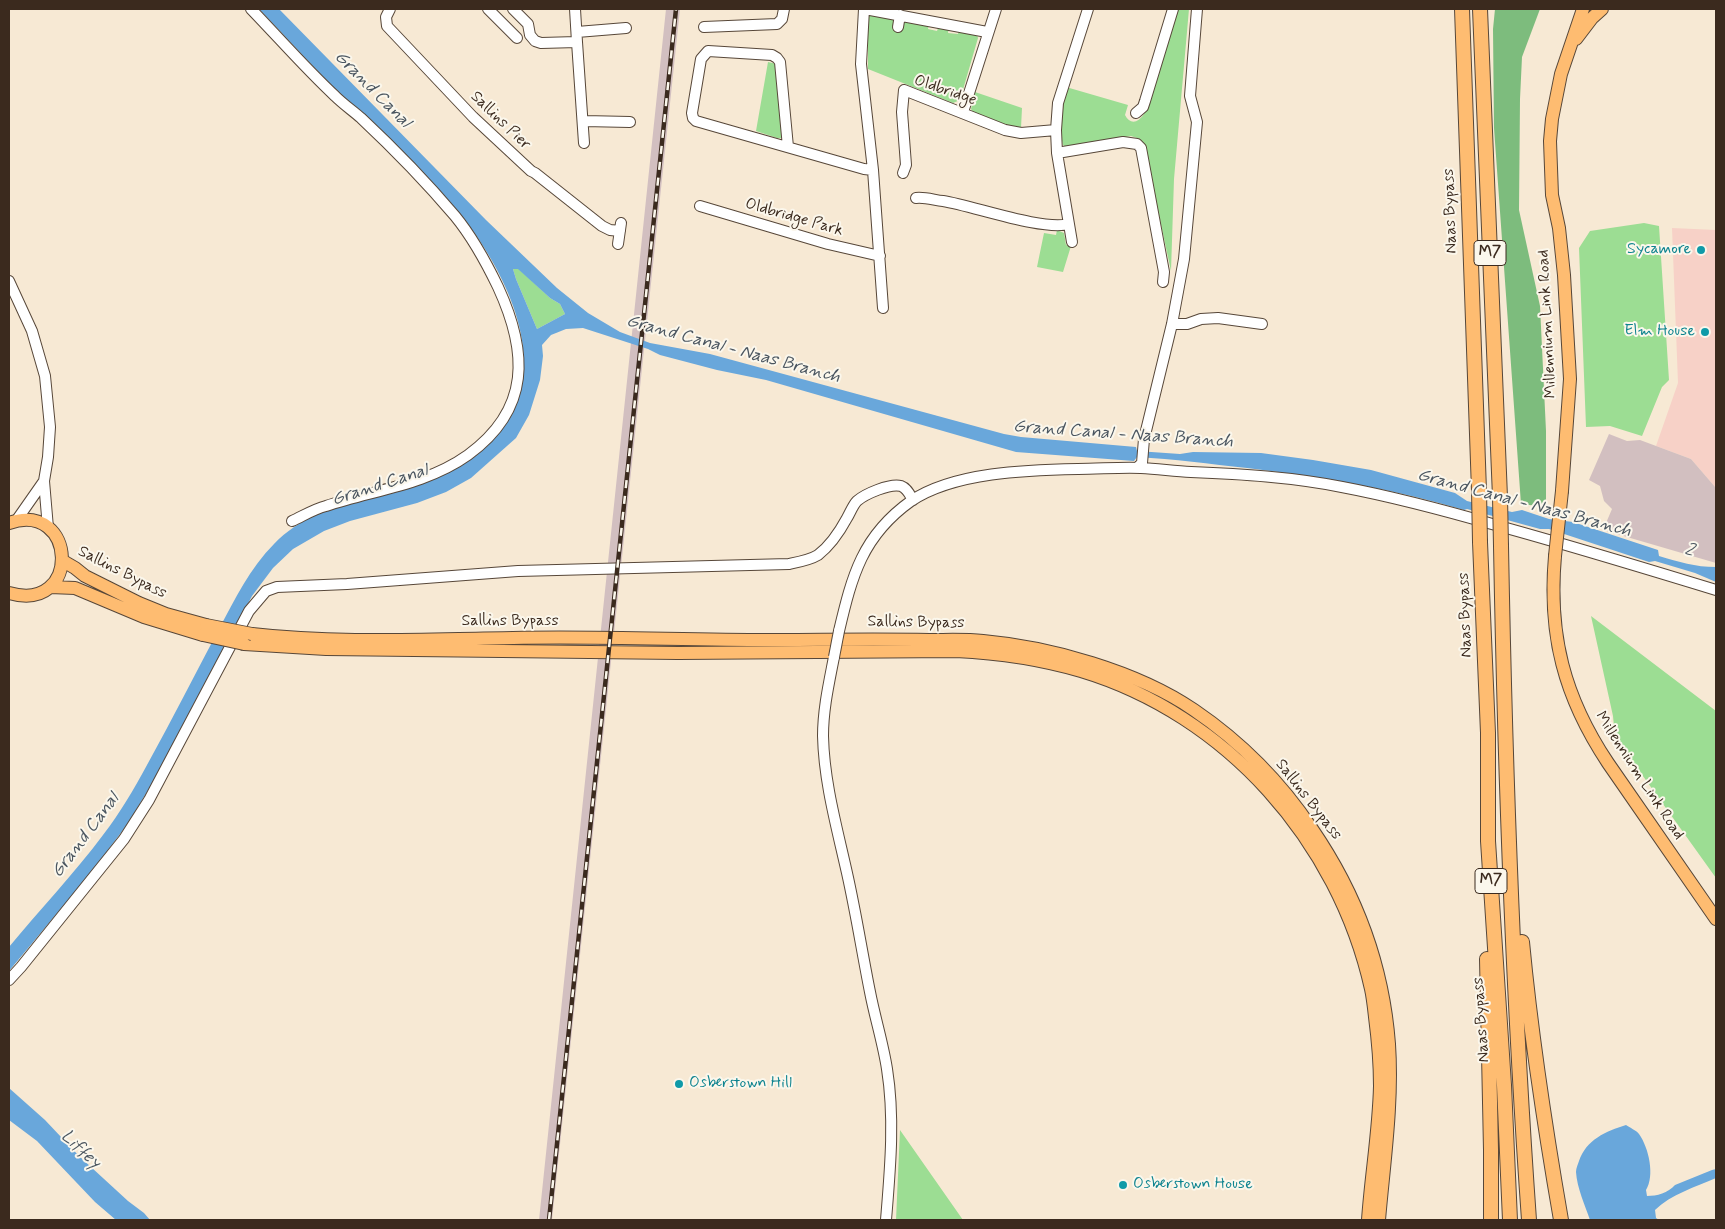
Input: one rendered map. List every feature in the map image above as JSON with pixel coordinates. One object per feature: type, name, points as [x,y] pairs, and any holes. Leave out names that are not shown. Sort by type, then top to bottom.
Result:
[{"type":"highway","name":"Naas Bypass","points":[[1462,9],[1488,733],[1488,841],[1504,1085],[1510,1220]]},
{"type":"highway","name":"Naas Bypass","points":[[1480,9],[1500,497],[1505,735],[1519,1075],[1529,1220]]},
{"type":"highway","name":"M7","points":[[1488,733],[1487,942],[1491,1220]]},
{"type":"highway","name":"M7","points":[[1505,735],[1528,1010],[1561,1220]]},
{"type":"main road","name":"Millennium Link Road","points":[[1583,9],[1561,74],[1555,99],[1549,161],[1564,276],[1570,379],[1562,491],[1552,586],[1557,642],[1573,700],[1592,740],[1716,919]]},
{"type":"main road","name":"Millennium Link Road","points":[[1572,45],[1592,18],[1602,9]]},
{"type":"main road","points":[[9,593],[19,596],[30,596],[41,593],[50,587],[57,578],[63,561],[61,545],[48,528],[38,522],[27,520],[12,522]]},
{"type":"main road","name":"Sallins Bypass","points":[[63,561],[85,576],[139,603],[205,630]]},
{"type":"main road","name":"Sallins Bypass","points":[[50,587],[75,588],[144,617],[279,647],[346,650],[678,653],[940,651],[990,653],[1022,657],[1081,671],[1119,685],[1156,702],[1204,732],[1255,776],[1289,814],[1328,873],[1345,909],[1360,948],[1372,990],[1378,1042],[1380,1087],[1368,1220]]},
{"type":"main road","name":"Sallins Bypass","points":[[248,639],[421,640],[518,637],[698,640],[869,638],[980,640],[1064,655],[1136,680],[1166,693],[1194,710],[1250,754],[1281,786],[1331,856],[1357,908],[1372,949],[1382,989],[1388,1041],[1389,1103],[1379,1220]]},
{"type":"street","points":[[251,9],[335,97],[360,118],[427,185],[467,232],[485,259],[507,306],[516,337],[519,357],[519,377],[514,397],[506,415],[484,441],[468,455],[447,468],[426,477],[326,506],[292,521]]},
{"type":"street","name":"Sallins Pier","points":[[390,9],[386,17],[387,26],[473,117],[530,172],[535,173],[602,226],[610,230],[621,227],[618,244]]},
{"type":"street","points":[[488,9],[518,38]]},
{"type":"street","points":[[500,21],[512,9],[528,24],[530,35],[535,41],[542,43],[626,28]]},
{"type":"street","points":[[575,9],[584,143]]},
{"type":"street","points":[[704,27],[777,24],[782,19],[784,9]]},
{"type":"street","points":[[883,308],[873,170],[861,64],[864,9],[987,32]]},
{"type":"street","points":[[962,112],[996,9]]},
{"type":"street","points":[[1072,242],[1057,154],[1056,130],[1058,103],[1088,9]]},
{"type":"street","points":[[1136,113],[1143,107],[1173,9]]},
{"type":"street","points":[[1140,465],[1172,324],[1184,259],[1197,122],[1190,96],[1197,9]]},
{"type":"street","points":[[898,27],[900,15]]},
{"type":"street","points":[[788,147],[780,62],[777,58],[708,51],[701,59],[692,113],[696,121],[788,147],[873,170]]},
{"type":"street","points":[[894,86],[904,90]]},
{"type":"street","name":"Oldbridge","points":[[903,173],[906,165],[902,112],[904,90],[1005,130],[1021,133],[1056,130]]},
{"type":"street","points":[[584,121],[630,122]]},
{"type":"street","points":[[1057,154],[1123,142],[1137,144],[1141,148],[1164,272],[1163,282]]},
{"type":"street","points":[[916,198],[956,203],[1036,223],[1062,226],[1069,224]]},
{"type":"street","name":"Oldbridge Park","points":[[700,206],[828,244],[880,256]]},
{"type":"street","points":[[9,281],[32,331],[45,376],[50,427],[44,482],[48,528]]},
{"type":"street","points":[[1172,324],[1187,324],[1201,319],[1218,318],[1262,324]]},
{"type":"street","points":[[886,1220],[890,1159],[890,1101],[887,1069],[869,990],[856,915],[835,819],[824,757],[823,734],[826,698],[850,584],[874,536],[913,500],[931,490],[956,481],[1010,472],[1140,465],[1254,475],[1341,486],[1454,513],[1716,590]]},
{"type":"street","points":[[12,522],[44,482]]},
{"type":"street","points":[[9,980],[135,823],[150,800],[249,611],[266,591],[277,587],[347,584],[518,571],[789,564],[817,556],[825,549],[834,539],[856,502],[869,493],[886,487],[900,486],[908,491],[913,500]]},
{"type":"shaded area","points":[[666,9],[680,9],[552,1220],[539,1220]]},
{"type":"shaded area","points":[[1672,228],[1716,230],[1716,488],[1691,459],[1656,446],[1678,383]]},
{"type":"shaded area","points":[[1609,434],[1627,441],[1640,440],[1691,459],[1716,488],[1716,563],[1603,530],[1612,509],[1604,501],[1600,486],[1589,480]]},
{"type":"green space","points":[[1177,9],[1189,9],[1174,179],[1171,271],[1144,146],[1140,139],[1131,136],[1066,147],[1063,145],[1061,138],[1060,116],[1066,87],[1128,105],[1125,115],[1129,120],[1137,121],[1144,114]]},
{"type":"green space","points":[[1495,9],[1540,9],[1522,57],[1519,210],[1540,306],[1546,431],[1546,507],[1521,504],[1494,128],[1493,29]]},
{"type":"green space","points":[[872,13],[929,24],[928,29],[937,31],[939,25],[949,27],[948,33],[958,34],[959,29],[976,32],[978,38],[960,100],[953,103],[868,69],[868,16]]},
{"type":"green space","points":[[768,62],[777,64],[783,138],[777,138],[756,131]]},
{"type":"green space","points":[[975,92],[1022,108],[1021,128],[1011,127],[973,112],[971,109]]},
{"type":"green space","points":[[1644,223],[1659,226],[1669,380],[1662,387],[1642,436],[1610,426],[1586,427],[1579,248],[1590,231]]},
{"type":"green space","points":[[1057,230],[1064,233],[1066,245],[1071,246],[1063,272],[1037,267],[1044,233],[1056,235]]},
{"type":"green space","points":[[513,269],[519,269],[550,298],[560,304],[565,314],[537,329]]},
{"type":"green space","points":[[1591,616],[1716,711],[1716,878],[1615,737],[1613,716]]},
{"type":"green space","points":[[900,1130],[963,1220],[896,1220]]},
{"type":"water","points":[[259,9],[279,9],[486,220],[557,288],[588,313],[620,332],[650,343],[710,354],[1004,434],[1136,447],[1137,451],[1180,454],[1193,452],[1261,453],[1371,470],[1455,493],[1467,501],[1512,512],[1522,510],[1549,519],[1573,522],[1658,550],[1659,556],[1673,560],[1694,565],[1716,567],[1716,582],[1695,573],[1655,561],[1649,562],[1549,529],[1540,529],[1467,509],[1464,510],[1357,484],[1178,460],[1137,457],[1134,461],[1016,452],[766,380],[717,370],[660,355],[648,349],[583,328],[566,329],[551,335],[542,345],[543,356],[540,380],[529,415],[516,438],[471,478],[446,492],[417,503],[350,521],[324,531],[293,549],[273,568],[252,596],[157,775],[129,822],[93,870],[9,971],[9,947],[80,864],[121,810],[237,595],[265,553],[295,527],[318,514],[422,482],[447,472],[471,459],[498,433],[514,410],[522,385],[524,359],[521,332],[513,306],[502,280],[475,234],[423,176],[328,82]],"holes":[[[513,269],[518,269],[550,298],[560,304],[565,314],[537,329]]]},
{"type":"water","points":[[9,1088],[45,1120],[79,1156],[150,1220],[116,1220],[95,1202],[37,1141],[9,1120]]},
{"type":"water","points":[[1626,1125],[1639,1134],[1646,1147],[1650,1162],[1649,1184],[1646,1190],[1647,1196],[1662,1194],[1675,1185],[1716,1169],[1716,1178],[1684,1191],[1661,1204],[1655,1210],[1656,1218],[1659,1220],[1590,1220],[1577,1178],[1576,1171],[1579,1161],[1586,1147],[1598,1137]]},
{"type":"railway","points":[[549,1220],[676,9]]},
{"type":"place","name":"Sycamore","points":[[1701,250]]},
{"type":"place","name":"Elm House","points":[[1705,332]]},
{"type":"place","name":"Osberstown Hill","points":[[679,1084]]},
{"type":"place","name":"Osberstown House","points":[[1123,1185]]},
{"type":"water label","name":"Grand Canal","points":[[372,90]]},
{"type":"water label","name":"Grand Canal - Naas Branch","points":[[733,350]]},
{"type":"water label","name":"Grand Canal - Naas Branch","points":[[1123,435]]},
{"type":"water label","name":"Grand Canal","points":[[380,486]]},
{"type":"water label","name":"Grand Canal - Naas Branch","points":[[1524,504]]},
{"type":"water label","name":"2","points":[[1689,551]]},
{"type":"water label","name":"Grand Canal","points":[[86,836]]},
{"type":"water label","name":"Liffey","points":[[80,1150]]}]
